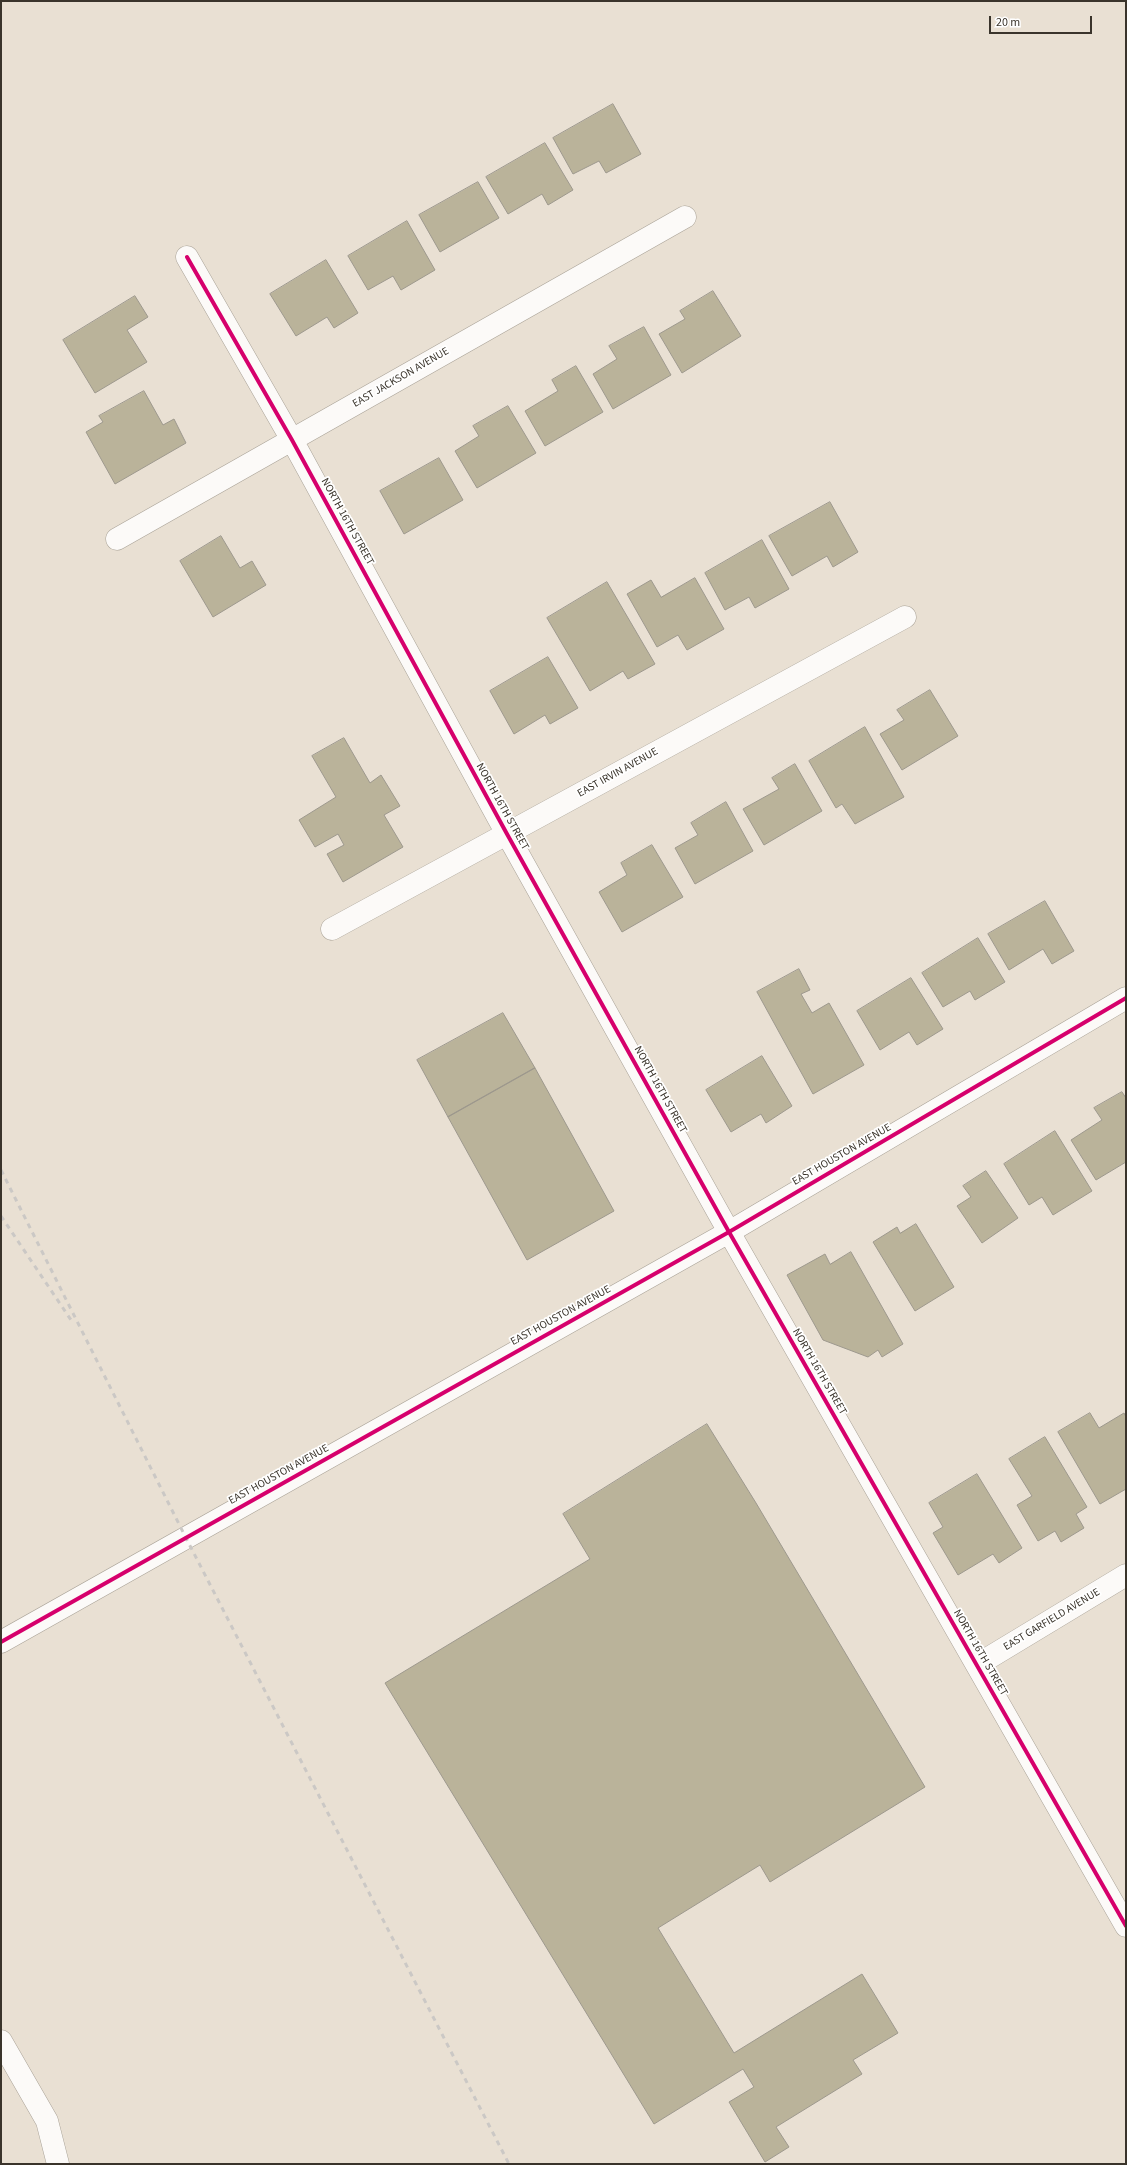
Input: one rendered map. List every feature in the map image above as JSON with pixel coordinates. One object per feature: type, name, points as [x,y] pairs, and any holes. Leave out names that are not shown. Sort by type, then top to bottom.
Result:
[{"type":"street","name":"EAST JACKSON AVENUE","points":[[117,539],[685,217]]},
{"type":"street","name":"NORTH 16TH STREET","points":[[187,257],[292,440],[507,834],[729,1232],[1126,1926]]},
{"type":"street","name":"EAST IRVIN AVENUE","points":[[332,929],[905,617]]},
{"type":"street","name":"EAST HOUSTON AVENUE","points":[[1,1642],[729,1232],[1126,998]]},
{"type":"street","name":"EAST GARFIELD AVENUE","points":[[977,1665],[1126,1575]]},
{"type":"street","points":[[1,2042],[46,2121],[58,2164]]},
{"type":"building","points":[[613,104],[641,154],[606,173],[599,161],[573,174],[553,138]]},
{"type":"building","points":[[545,143],[573,190],[548,205],[542,194],[508,214],[486,177]]},
{"type":"building","points":[[478,182],[499,218],[440,252],[419,215]]},
{"type":"building","points":[[407,221],[435,270],[401,290],[393,276],[368,290],[348,256]]},
{"type":"building","points":[[326,260],[358,313],[334,328],[327,317],[296,336],[270,294]]},
{"type":"building","points":[[713,291],[741,336],[682,373],[659,334],[685,319],[680,311]]},
{"type":"building","points":[[135,296],[148,317],[127,330],[147,362],[95,393],[63,340]]},
{"type":"building","points":[[644,327],[671,375],[613,409],[593,374],[617,359],[609,346]]},
{"type":"building","points":[[576,366],[603,412],[545,446],[525,411],[558,391],[552,380]]},
{"type":"building","points":[[144,391],[163,425],[174,419],[186,443],[115,484],[86,432],[103,422],[99,416]]},
{"type":"building","points":[[508,406],[536,453],[477,488],[455,451],[479,436],[473,426]]},
{"type":"building","points":[[439,458],[463,500],[404,534],[380,491]]},
{"type":"building","points":[[830,502],[858,552],[833,567],[827,556],[792,576],[769,536]]},
{"type":"building","points":[[221,536],[240,568],[252,561],[266,585],[213,617],[180,561]]},
{"type":"building","points":[[762,540],[789,589],[755,608],[749,597],[725,610],[705,573]]},
{"type":"building","points":[[695,578],[724,629],[687,650],[678,635],[657,647],[627,594],[651,580],[661,597]]},
{"type":"building","points":[[607,582],[655,664],[628,679],[623,671],[590,691],[547,618]]},
{"type":"building","points":[[548,657],[578,708],[550,724],[545,715],[514,734],[490,691]]},
{"type":"building","points":[[930,690],[958,736],[902,770],[880,734],[904,720],[897,710]]},
{"type":"building","points":[[865,727],[904,797],[855,824],[842,804],[836,808],[809,761]]},
{"type":"building","points":[[344,738],[370,783],[381,775],[400,806],[384,815],[403,847],[343,882],[327,854],[344,845],[338,834],[315,847],[299,820],[336,797],[312,756]]},
{"type":"building","points":[[795,764],[822,811],[764,845],[743,809],[779,789],[772,778]]},
{"type":"building","points":[[726,802],[753,851],[695,884],[675,848],[698,835],[691,823]]},
{"type":"building","points":[[652,845],[683,897],[622,932],[599,892],[627,875],[621,863]]},
{"type":"building","points":[[1045,901],[1074,951],[1052,964],[1043,949],[1009,970],[988,934]]},
{"type":"building","points":[[978,938],[1005,982],[975,1000],[970,991],[943,1007],[922,973]]},
{"type":"building","points":[[799,969],[810,990],[801,994],[812,1013],[829,1003],[864,1065],[813,1094],[757,992]]},
{"type":"building","points":[[911,978],[943,1029],[917,1045],[909,1032],[880,1050],[857,1011]]},
{"type":"building","points":[[503,1013],[535,1068],[448,1117],[417,1060]]},
{"type":"building","points":[[762,1056],[792,1106],[766,1123],[761,1114],[731,1132],[706,1090]]},
{"type":"building","points":[[535,1068],[614,1211],[527,1260],[448,1117]]},
{"type":"building","points":[[1122,1092],[1126,1098],[1126,1162],[1096,1180],[1071,1140],[1102,1120],[1094,1108]]},
{"type":"building","points":[[1055,1131],[1092,1191],[1053,1215],[1042,1197],[1029,1205],[1004,1164]]},
{"type":"building","points":[[986,1171],[1018,1218],[982,1243],[957,1206],[971,1197],[963,1186]]},
{"type":"building","points":[[916,1224],[954,1287],[915,1311],[873,1242],[897,1227],[900,1233]]},
{"type":"building","points":[[851,1252],[903,1344],[882,1357],[878,1350],[868,1357],[823,1340],[787,1275],[825,1254],[830,1264]]},
{"type":"building","points":[[1090,1413],[1099,1428],[1124,1413],[1126,1417],[1126,1489],[1100,1504],[1058,1432]]},
{"type":"building","points":[[707,1424],[756,1503],[925,1787],[770,1882],[760,1865],[658,1928],[734,2053],[862,1974],[898,2033],[853,2060],[862,2074],[776,2127],[789,2147],[765,2162],[729,2102],[754,2087],[743,2069],[654,2124],[385,1683],[590,1559],[563,1514]]},
{"type":"building","points":[[1045,1437],[1087,1507],[1076,1514],[1084,1528],[1061,1542],[1055,1531],[1038,1541],[1017,1505],[1032,1496],[1009,1459]]},
{"type":"building","points":[[977,1474],[1022,1548],[999,1563],[993,1554],[958,1575],[933,1533],[943,1527],[929,1503]]},
{"type":"railway","points":[[1,1170],[186,1538],[509,2164]]},
{"type":"railway","points":[[1,1216],[71,1320]]},
{"type":"cycle path","points":[[187,257],[292,440],[507,834],[729,1232],[1126,1926]]},
{"type":"cycle path","points":[[1,1642],[729,1232],[1126,998]]}]
